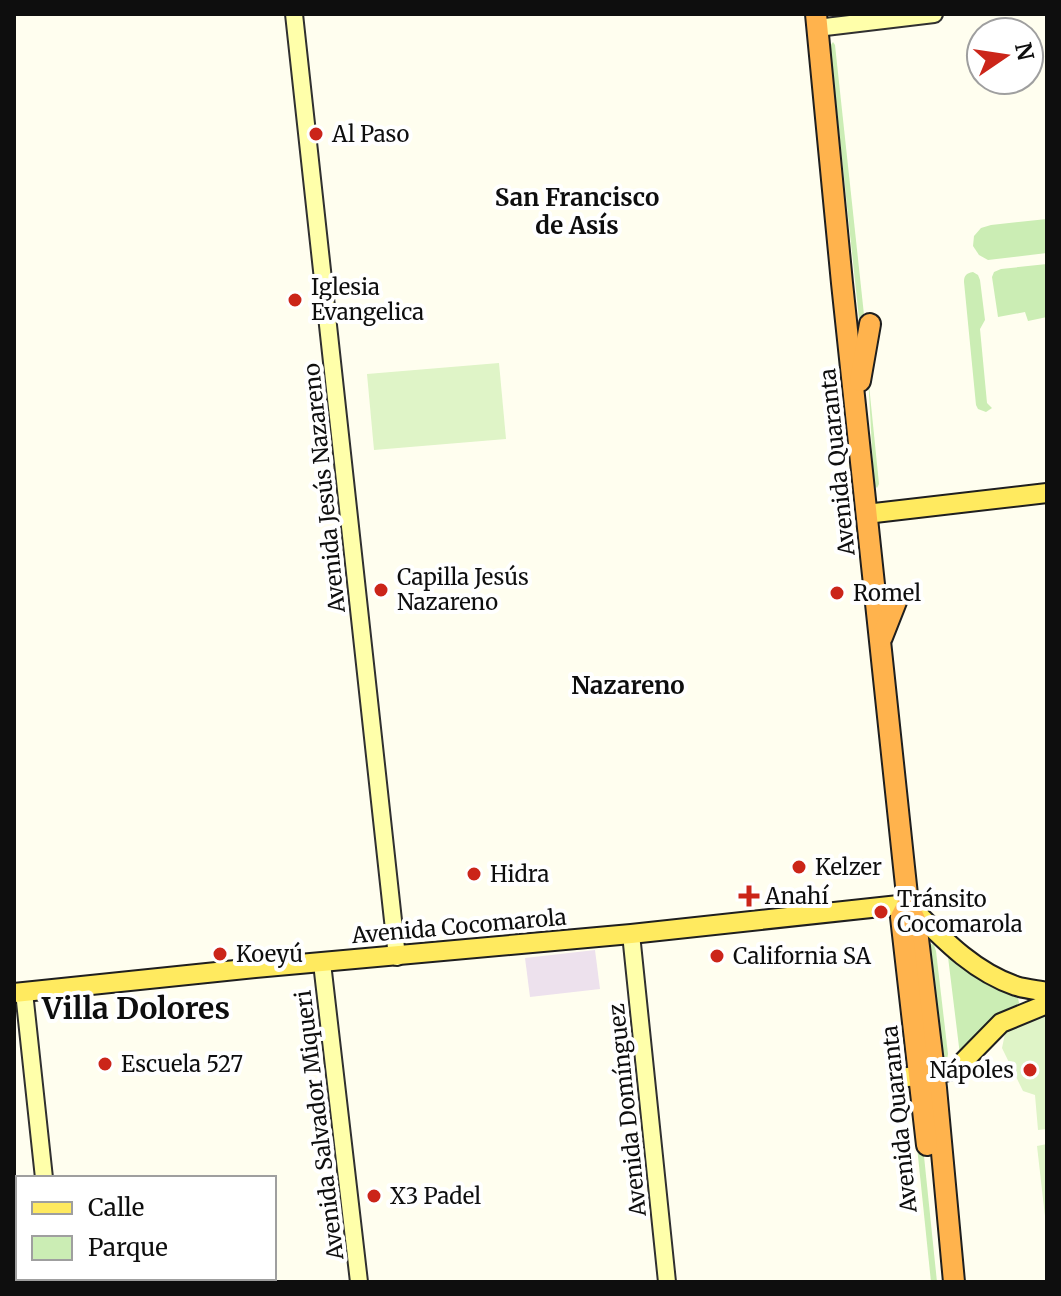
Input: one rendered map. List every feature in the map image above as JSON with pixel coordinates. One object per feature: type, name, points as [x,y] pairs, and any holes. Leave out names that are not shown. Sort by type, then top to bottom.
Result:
[{"type":"highway","name":"Avenida Quaranta","points":[[816,21],[855,405],[859,515],[880,641],[893,755],[898,906],[916,922],[920,1076],[941,1282]]},
{"type":"highway","points":[[855,405],[870,324]]},
{"type":"highway","points":[[880,641],[897,599]]},
{"type":"highway","points":[[879,786],[893,755]]},
{"type":"highway","name":"Avenida Quaranta","points":[[920,1076],[948,1217],[954,1282]]},
{"type":"highway","points":[[948,1217],[959,1190]]},
{"type":"main road","name":"Avenida Jesús Nazareno","points":[[294,14],[397,957]]},
{"type":"main road","points":[[816,21],[934,14]]},
{"type":"main road","points":[[859,515],[1047,493]]},
{"type":"main road","name":"Avenida Cocomarola","points":[[19,992],[898,906]]},
{"type":"main road","points":[[898,906],[987,973],[1016,986],[1047,992]]},
{"type":"main road","name":"Avenida Domínguez","points":[[631,934],[667,1282]]},
{"type":"main road","name":"Avenida Salvador Miqueri","points":[[322,963],[359,1282]]},
{"type":"main road","points":[[19,992],[44,1176]]},
{"type":"main road","points":[[920,1076],[956,1069],[1001,1023],[1047,1004]]},
{"type":"shaded area","points":[[595,950],[600,989],[530,997],[525,958]]},
{"type":"green space","points":[[833,42],[865,324],[863,356],[830,46]]},
{"type":"green space","points":[[1047,219],[1047,253],[988,260],[979,255],[973,246],[974,236],[981,228]]},
{"type":"green space","points":[[1047,264],[1047,317],[1028,321],[1025,312],[998,317],[992,277],[994,272]]},
{"type":"green space","points":[[973,272],[980,280],[985,320],[980,329],[987,403],[992,408],[986,412],[976,405],[964,282],[966,275]]},
{"type":"green space","points":[[499,363],[506,439],[374,450],[367,374]]},
{"type":"green space","points":[[868,375],[879,484],[877,488],[874,485]]},
{"type":"green space","points":[[929,943],[934,945],[936,951],[948,1054],[943,1063],[925,946]]},
{"type":"green space","points":[[948,957],[993,984],[1017,992],[1019,1003],[960,1055]]},
{"type":"green space","name":"Nápoles","points":[[1047,1013],[1047,1129],[1038,1130],[1035,1095],[1023,1091],[1002,1048],[1007,1024]]},
{"type":"green space","points":[[912,1098],[918,1098],[937,1282],[931,1282]]},
{"type":"green space","points":[[1047,1144],[1047,1225],[1046,1225],[1037,1146]]},
{"type":"place","name":"Al Paso","points":[[316,134]]},
{"type":"place","name":"Iglesia Evangelica","points":[[295,300]]},
{"type":"place","name":"Capilla Jesús Nazareno","points":[[381,590]]},
{"type":"place","name":"Romel","points":[[837,593]]},
{"type":"place","name":"Kelzer","points":[[799,867]]},
{"type":"place","name":"Hidra","points":[[474,874]]},
{"type":"place","name":"Anahí","points":[[749,896]]},
{"type":"place","name":"Tránsito Cocomarola","points":[[881,912]]},
{"type":"place","name":"Koeyú","points":[[220,954]]},
{"type":"place","name":"California SA","points":[[717,956]]},
{"type":"place","name":"Escuela 527","points":[[105,1064]]},
{"type":"place","name":"Nápoles","points":[[1030,1070]]},
{"type":"place","name":"X3 Padel","points":[[374,1196]]},
{"type":"district","name":"San Francisco de Asís","points":[[577,211]]},
{"type":"district","name":"Nazareno","points":[[628,685]]},
{"type":"district","name":"Villa Dolores","points":[[136,1008]]}]
